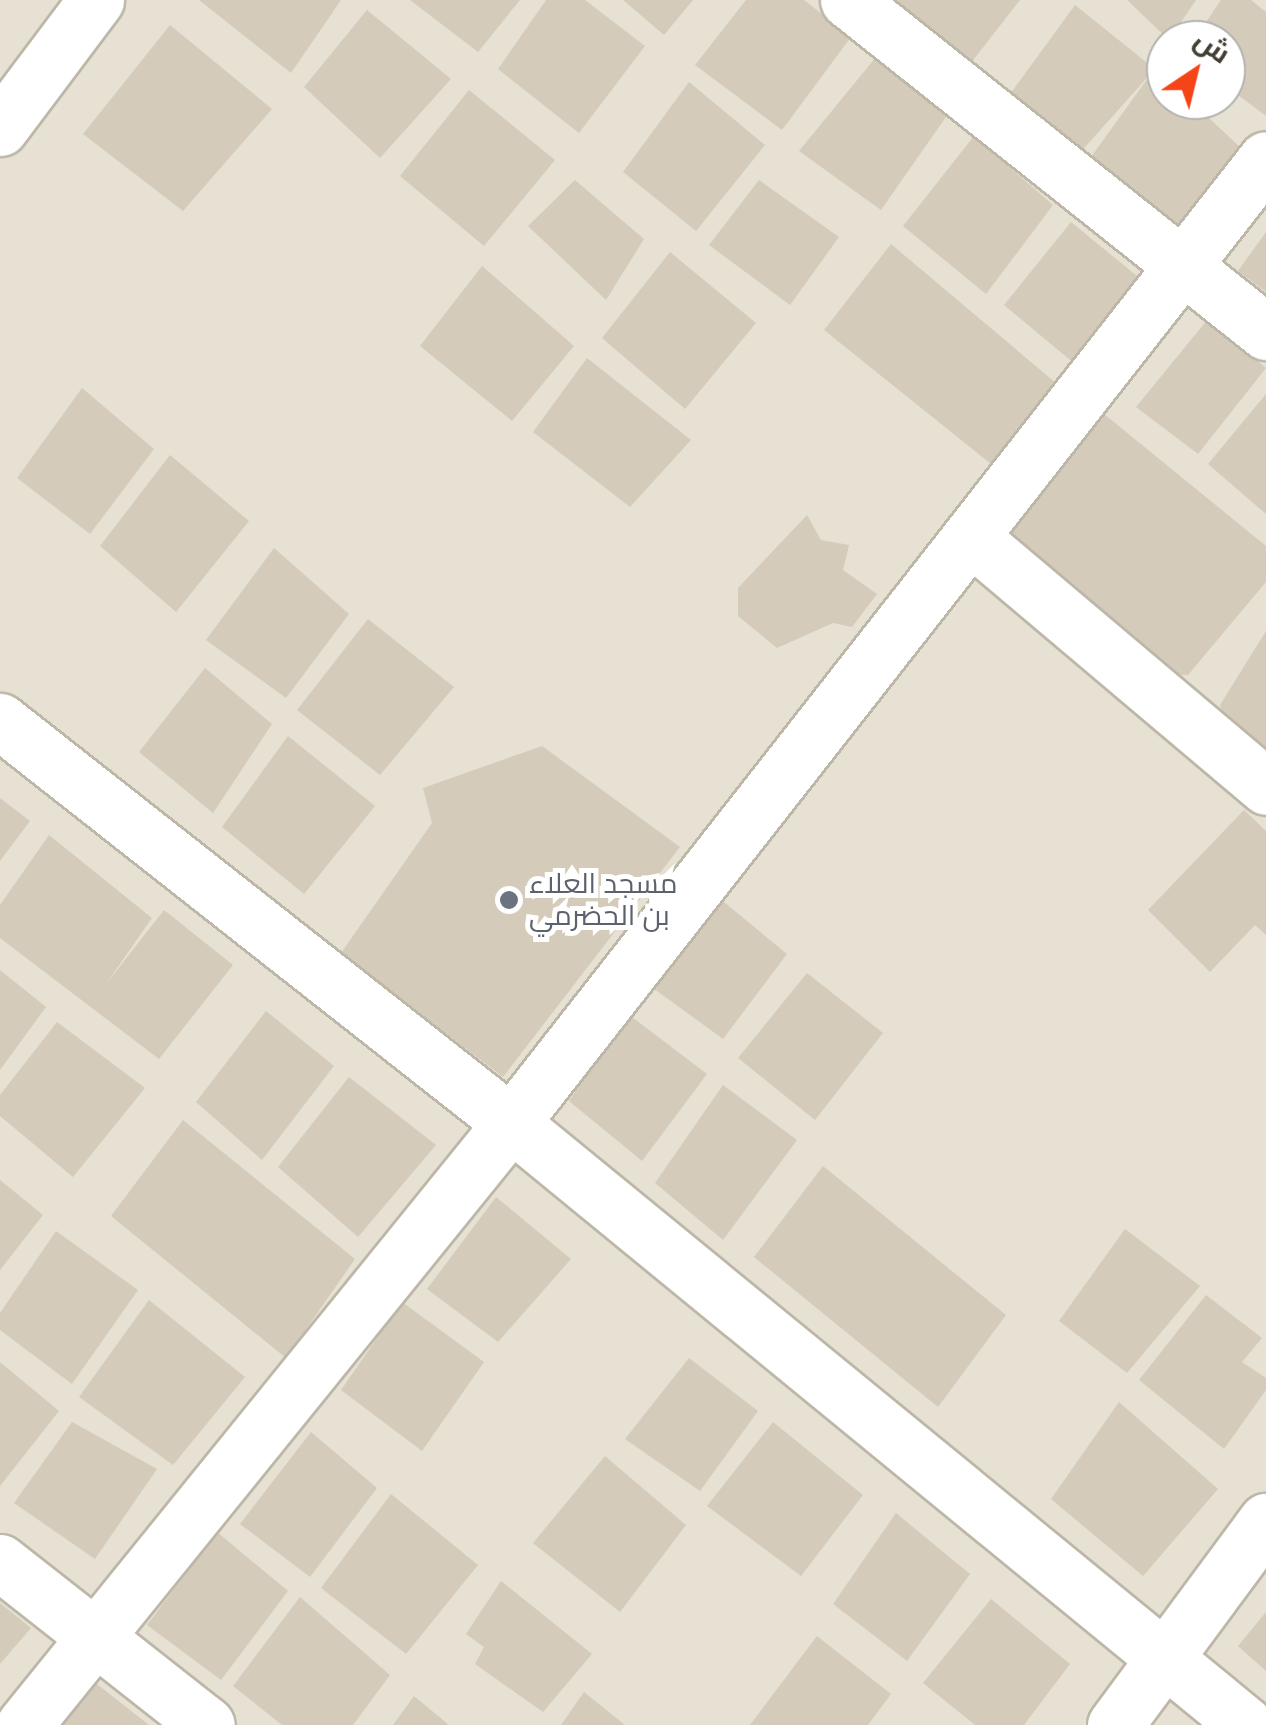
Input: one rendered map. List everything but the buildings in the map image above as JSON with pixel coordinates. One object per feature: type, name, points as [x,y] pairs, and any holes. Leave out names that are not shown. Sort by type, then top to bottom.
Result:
[{"type":"street","points":[[0,128],[96,0]]},
{"type":"street","points":[[848,0],[1266,332]]},
{"type":"street","points":[[24,1725],[511,1123],[973,539],[1266,159]]},
{"type":"street","points":[[973,539],[1266,788]]},
{"type":"street","points":[[0,722],[511,1123],[1170,1658],[1246,1725]]},
{"type":"street","points":[[1115,1725],[1170,1658],[1266,1521]]},
{"type":"street","points":[[0,1562],[208,1725]]},
{"type":"shaded area","points":[[0,0],[1266,0],[1266,1725],[0,1725]]},
{"type":"place","name":"مسجد العلاء بن الحضرمي","points":[[509,900]]}]
